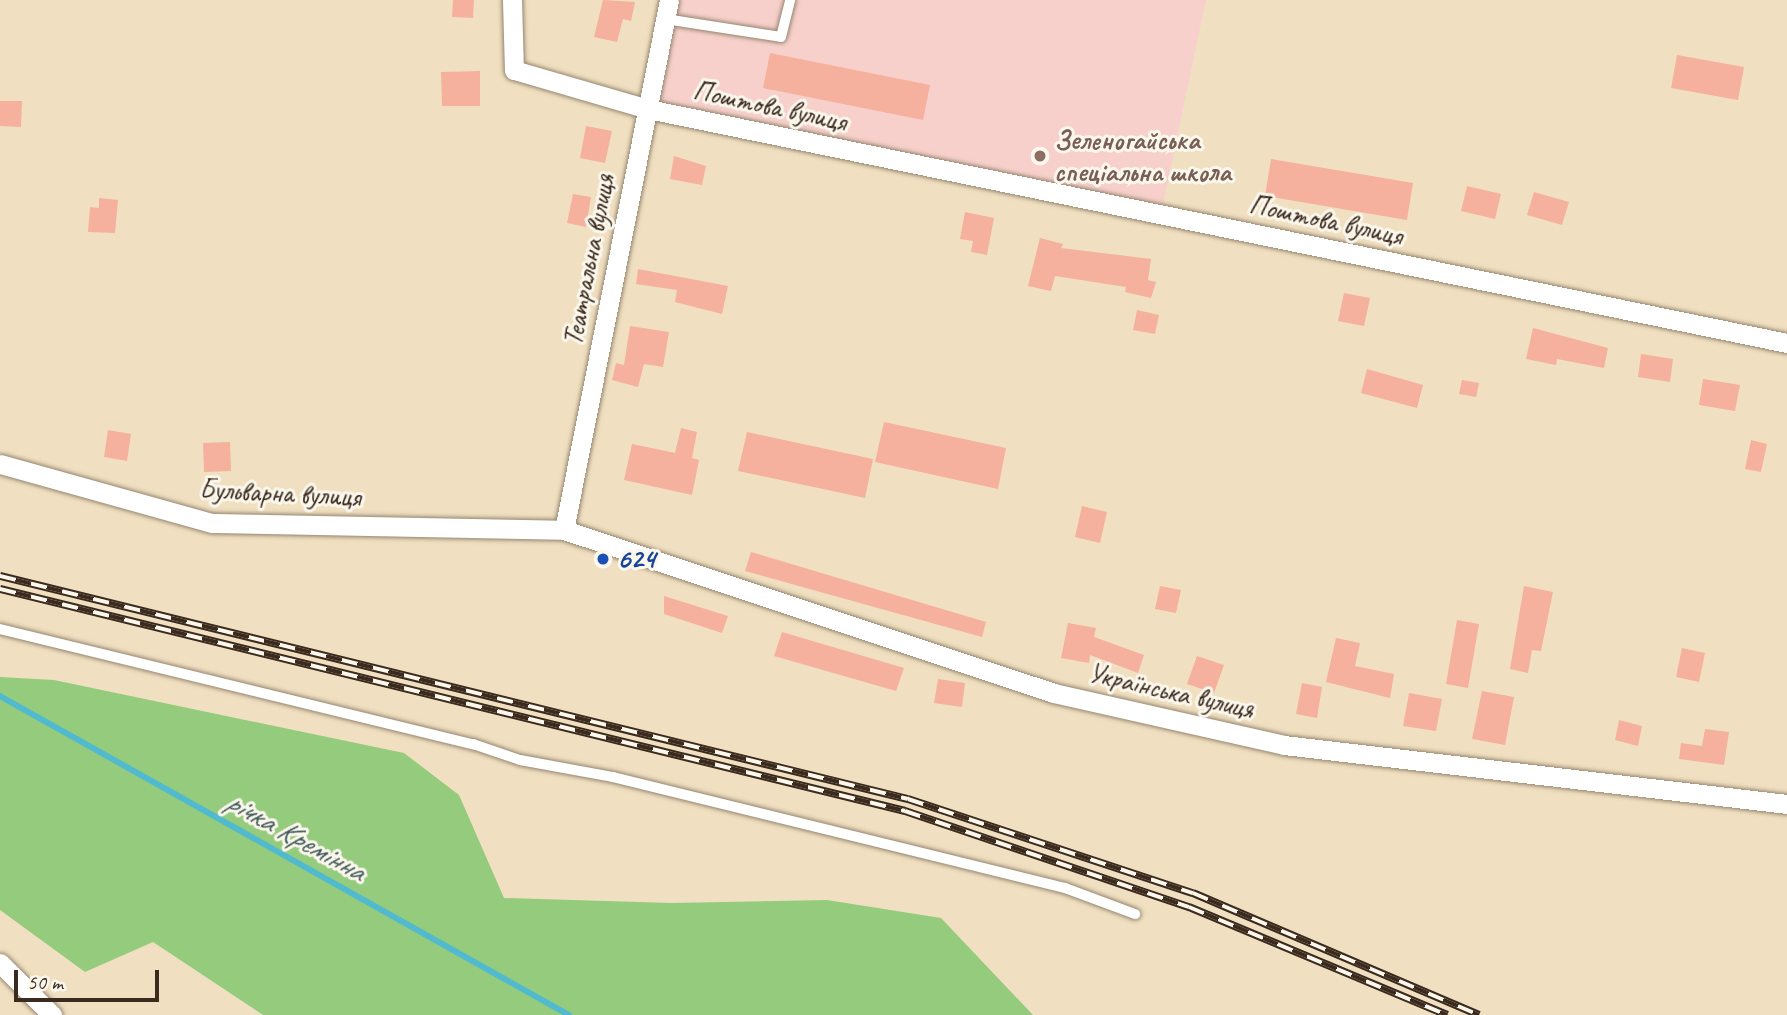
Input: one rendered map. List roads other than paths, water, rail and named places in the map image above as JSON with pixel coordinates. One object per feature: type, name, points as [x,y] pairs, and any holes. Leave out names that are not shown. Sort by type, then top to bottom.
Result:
[{"type":"street","name":"Поштова вулиця","points":[[512,0],[514,70],[648,109],[1787,343]]},
{"type":"street","name":"Театральна вулиця","points":[[564,530],[667,10]]},
{"type":"street","name":"Бульварна вулиця","points":[[0,464],[212,523],[564,530]]},
{"type":"street","name":"Українська вулиця","points":[[564,530],[1054,693],[1284,745],[1787,804]]},
{"type":"street","points":[[0,963],[51,1015]]},
{"type":"lane","points":[[667,10],[781,37],[790,0]]},
{"type":"lane","points":[[0,629],[473,744],[520,760],[613,776],[1065,888],[1135,914]]},
{"type":"waterway","name":"річка Кремінна","points":[[0,696],[569,1015]]},
{"type":"railway","points":[[0,576],[908,799],[1193,893],[1479,1015]]},
{"type":"railway","points":[[0,589],[905,811],[1189,907],[1447,1015]]},
{"type":"place","name":"Зеленогайська спеціальна школа","points":[[1040,156]]},
{"type":"place","name":"624","points":[[603,559]]}]
